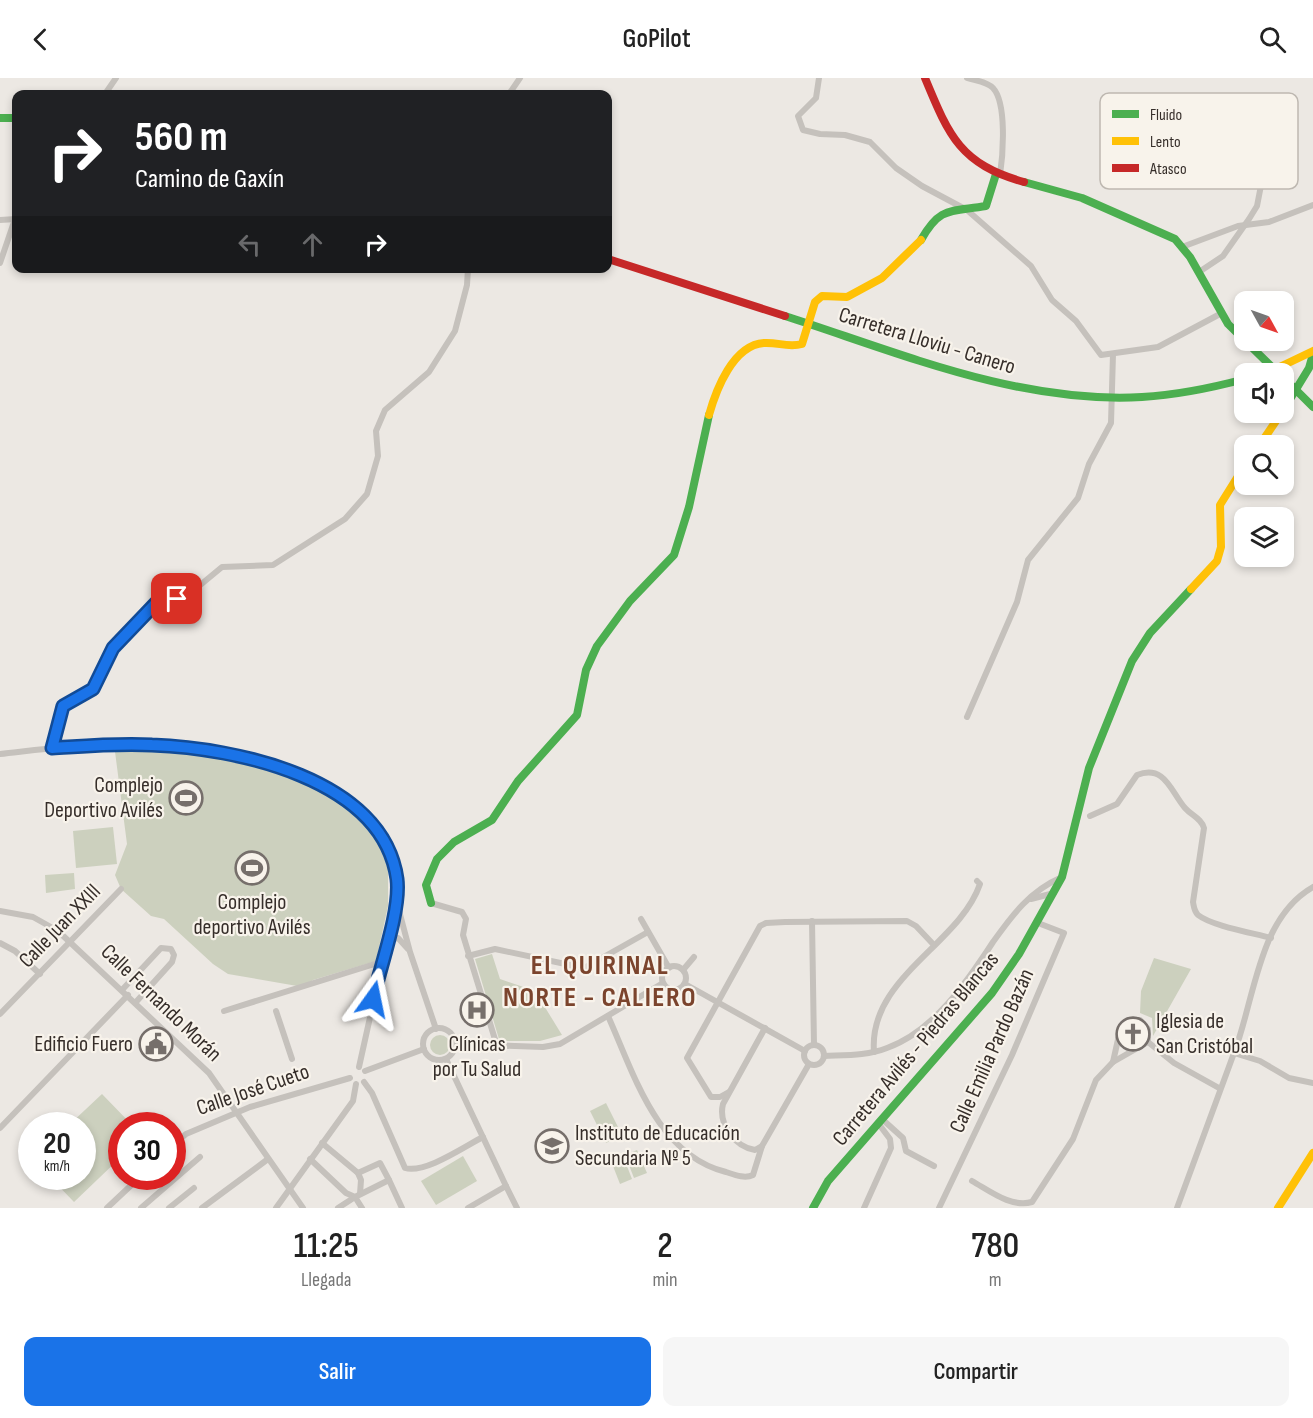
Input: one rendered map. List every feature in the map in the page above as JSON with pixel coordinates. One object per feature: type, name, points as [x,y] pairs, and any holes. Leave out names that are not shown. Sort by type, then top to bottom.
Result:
[{"type":"main road","points":[[925,78],[945,126],[971,159],[998,175],[1082,198],[1157,228],[1182,247],[1199,272],[1220,314],[1266,363]]},
{"type":"main road","points":[[431,903],[426,894],[425,885],[433,862],[445,846],[488,822],[500,812],[509,792],[577,715],[583,703],[588,668],[602,639],[636,595],[672,558],[686,519],[714,399],[726,373],[750,347],[765,342],[795,347],[803,340],[814,306],[822,296],[847,297],[862,291],[882,278],[920,242],[932,221],[942,213],[986,206],[998,175]]},
{"type":"main road","name":"Carretera Lloviu - Canero","points":[[612,260],[970,376],[1018,387],[1066,396],[1159,398],[1213,389],[1234,382]]},
{"type":"main road","points":[[1294,381],[1309,368],[1313,352]]},
{"type":"main road","points":[[1288,363],[1313,352]]},
{"type":"main road","points":[[1294,387],[1313,407]]},
{"type":"main road","name":"Carretera Avilés - Piedras Blancas","points":[[813,1208],[818,1195],[828,1181],[992,993],[1046,910],[1062,877],[1089,768],[1132,661],[1150,633],[1217,561],[1222,551],[1220,507],[1223,497],[1234,481]]},
{"type":"main road","points":[[1278,1208],[1313,1153]]},
{"type":"street","points":[[819,78],[816,98],[798,116],[803,129],[820,134],[845,135],[870,142],[896,168],[922,186],[966,210],[1031,266],[1052,300],[1076,321],[1101,355],[1158,347],[1220,314]]},
{"type":"street","points":[[967,78],[985,82],[993,88],[1002,102],[998,175]]},
{"type":"street","points":[[1199,272],[1223,256],[1257,206],[1260,189]]},
{"type":"street","points":[[1182,247],[1244,224],[1269,222],[1313,205]]},
{"type":"street","points":[[0,263],[12,230]]},
{"type":"street","points":[[52,748],[63,706],[93,689],[113,648],[156,603],[177,599],[193,591],[222,567],[273,565],[345,519],[367,494],[378,456],[376,431],[385,410],[429,372],[455,331],[467,285],[468,273]]},
{"type":"street","points":[[967,717],[1017,602],[1028,560],[1078,498],[1089,464],[1111,423],[1113,354]]},
{"type":"street","points":[[0,754],[114,744],[197,749],[267,765],[318,783],[352,804],[367,817],[380,835],[393,862],[396,900],[435,1029]]},
{"type":"street","points":[[1090,816],[1117,804],[1137,776],[1149,772],[1163,777],[1172,786],[1186,809],[1202,821],[1204,828],[1193,902],[1194,910],[1210,920],[1272,938]]},
{"type":"street","points":[[809,1064],[819,1063],[824,1056],[874,1052],[902,1042],[923,1028],[967,978],[1022,904],[1062,877]]},
{"type":"street","points":[[1177,1208],[1206,1135],[1219,1088],[1234,1053],[1258,963],[1292,901],[1313,887]]},
{"type":"street","name":"Calle Juan XXIII","points":[[0,1014],[121,889]]},
{"type":"street","points":[[1039,891],[1054,893]]},
{"type":"street","points":[[1039,891],[1054,893]]},
{"type":"street","points":[[1039,891],[1046,910]]},
{"type":"street","points":[[874,1052],[872,1032],[878,1017],[909,972],[955,923],[975,894]]},
{"type":"street","points":[[356,1084],[350,1078],[351,1071],[358,1067],[396,900]]},
{"type":"street","points":[[431,903],[462,912],[466,919],[463,935],[468,956],[497,1046]]},
{"type":"street","name":"Calle Fernando Morán","points":[[0,911],[40,920],[70,942],[209,1073],[303,1208]]},
{"type":"street","points":[[641,919],[669,968]]},
{"type":"street","points":[[812,921],[814,1045]]},
{"type":"street","points":[[729,1092],[720,1097],[711,1097],[687,1058],[760,926],[766,922],[907,921],[916,926],[933,944]]},
{"type":"street","name":"Calle Emilia Pardo Bazán","points":[[939,1208],[1012,1056],[1064,933],[1038,923]]},
{"type":"street","points":[[468,956],[495,949],[584,968],[648,932]]},
{"type":"street","points":[[386,945],[392,939],[398,938],[410,952]]},
{"type":"street","points":[[0,943],[15,951],[40,974]]},
{"type":"street","points":[[0,1128],[125,992],[161,948],[171,949],[174,955],[172,962],[136,1002]]},
{"type":"street","points":[[683,970],[694,957]]},
{"type":"street","points":[[224,1011],[381,962]]},
{"type":"street","points":[[677,966],[683,970],[687,978],[685,984],[674,991],[663,983],[663,975],[669,968],[677,966]]},
{"type":"street","points":[[455,1044],[543,1047],[560,1044],[663,983]]},
{"type":"street","points":[[685,984],[805,1051]]},
{"type":"street","points":[[276,1011],[292,1059]]},
{"type":"street","points":[[608,1016],[655,1117],[669,1137],[712,1169],[750,1177],[756,1170],[762,1146],[809,1064]]},
{"type":"street","points":[[1113,1062],[1119,1035],[1132,1020],[1137,1018],[1148,1029],[1148,1042]]},
{"type":"street","points":[[762,1146],[755,1150],[747,1149],[732,1137],[720,1112],[765,1028]]},
{"type":"street","points":[[435,1029],[451,1034],[455,1044],[453,1052],[446,1059],[432,1059],[424,1049],[424,1038],[435,1029]]},
{"type":"street","points":[[1148,1042],[1174,1063],[1219,1088]]},
{"type":"street","points":[[972,1181],[1014,1204],[1023,1205],[1032,1202],[1074,1139],[1096,1080],[1113,1062],[1148,1042]]},
{"type":"street","points":[[814,1045],[821,1048],[824,1056]]},
{"type":"street","points":[[809,1064],[804,1058],[805,1051],[814,1045]]},
{"type":"street","points":[[365,1071],[424,1049]]},
{"type":"street","points":[[1234,1053],[1260,1060],[1289,1078],[1313,1083]]},
{"type":"street","points":[[446,1059],[517,1208]]},
{"type":"street","points":[[356,1084],[364,1082],[367,1077],[365,1071],[358,1067]]},
{"type":"street","name":"Calle José Cueto","points":[[186,1134],[236,1113],[350,1078]]},
{"type":"street","points":[[364,1082],[372,1094],[405,1168],[412,1170],[426,1166],[483,1137]]},
{"type":"street","points":[[276,1208],[353,1101],[356,1084]]},
{"type":"street","points":[[880,1121],[903,1138],[906,1151],[934,1166]]},
{"type":"street","points":[[864,1208],[891,1148],[890,1139],[880,1121]]},
{"type":"street","points":[[322,1143],[358,1173],[361,1180],[358,1196],[362,1208]]},
{"type":"street","points":[[141,1208],[200,1157]]},
{"type":"street","points":[[202,1208],[268,1159]]},
{"type":"street","points":[[310,1159],[346,1193],[358,1196]]},
{"type":"street","points":[[358,1173],[380,1163],[402,1208]]},
{"type":"street","points":[[338,1208],[389,1180]]},
{"type":"street","points":[[468,1208],[506,1186]]},
{"type":"street","points":[[169,1208],[194,1188]]},
{"type":"street","points":[[107,1208],[126,1190]]},
{"type":"green space","name":"Complejo deportivo Avilés","points":[[114,744],[153,745],[235,756],[318,783],[352,804],[388,849],[388,906],[376,961],[313,980],[303,987],[228,974],[213,964],[164,919],[151,916],[121,889],[115,875],[127,844]]},
{"type":"green space","points":[[113,827],[117,864],[76,868],[73,831]]},
{"type":"green space","points":[[74,873],[75,889],[46,893],[45,875]]},
{"type":"green space","points":[[492,954],[500,979],[535,991],[562,1035],[540,1041],[499,1039],[475,959]]},
{"type":"green space","points":[[1154,958],[1191,969],[1153,1036],[1152,1018],[1140,1013],[1141,991]]},
{"type":"green space","points":[[440,1035],[447,1038],[450,1045],[447,1052],[440,1055],[433,1052],[430,1045],[433,1038]]},
{"type":"green space","points":[[102,1094],[119,1112],[108,1112],[108,1169],[96,1181],[96,1112],[83,1112]]},
{"type":"green space","points":[[606,1103],[622,1135],[606,1143],[590,1111]]},
{"type":"green space","points":[[637,1150],[647,1173],[634,1178],[625,1155]]},
{"type":"green space","points":[[463,1156],[477,1181],[436,1205],[421,1181]]},
{"type":"green space","points":[[623,1156],[632,1179],[620,1184],[611,1161]]},
{"type":"green space","points":[[62,1190],[87,1190],[74,1202]]},
{"type":"traffic: fast","points":[[0,118],[12,118]]},
{"type":"traffic: fast","points":[[921,240],[934,221],[947,212],[986,206],[996,174]]},
{"type":"traffic: fast","points":[[1024,182],[1082,198],[1175,239],[1190,257],[1228,324],[1268,363]]},
{"type":"traffic: fast","points":[[785,316],[960,373],[1050,392],[1096,397],[1142,397],[1194,391],[1234,382]]},
{"type":"traffic: fast","points":[[1294,393],[1309,368],[1313,354]]},
{"type":"traffic: fast","points":[[1294,388],[1313,407]]},
{"type":"traffic: fast","points":[[431,903],[426,885],[437,859],[454,842],[492,820],[518,781],[577,715],[586,670],[597,646],[630,601],[674,555],[689,507],[709,415]]},
{"type":"traffic: fast","points":[[813,1208],[828,1181],[992,993],[1019,954],[1062,877],[1089,768],[1132,661],[1150,633],[1191,589]]},
{"type":"traffic: slow","points":[[709,415],[721,382],[743,352],[764,343],[802,344],[815,302],[822,296],[847,297],[882,278],[921,240]]},
{"type":"traffic: slow","points":[[1288,363],[1313,351]]},
{"type":"traffic: slow","points":[[1266,435],[1275,423]]},
{"type":"traffic: slow","points":[[1191,589],[1217,561],[1221,547],[1220,505],[1234,483]]},
{"type":"traffic: slow","points":[[1278,1208],[1313,1153]]},
{"type":"traffic: jam","points":[[925,78],[950,132],[960,145],[985,166],[1002,175],[1024,182]]},
{"type":"traffic: jam","points":[[612,260],[785,316]]},
{"type":"place","name":"Complejo Deportivo Avilés","points":[[186,798]]},
{"type":"place","name":"Complejo deportivo Avilés","points":[[252,868]]},
{"type":"place","name":"Clínicas por Tu Salud","points":[[477,1010]]},
{"type":"place","name":"Iglesia de San Cristóbal","points":[[1133,1034]]},
{"type":"place","name":"Edificio Fuero","points":[[156,1044]]},
{"type":"place","name":"Instituto de Educación Secundaria Nº 5","points":[[552,1146]]},
{"type":"district","name":"EL QUIRINAL NORTE - CALIERO","points":[[600,981]]},
{"type":"route","points":[[177,599],[156,603],[113,648],[93,689],[63,706],[52,748],[114,744],[153,745],[197,749],[235,756],[318,783],[352,804],[367,817],[380,835],[393,862],[397,881],[396,900],[373,999]]}]
